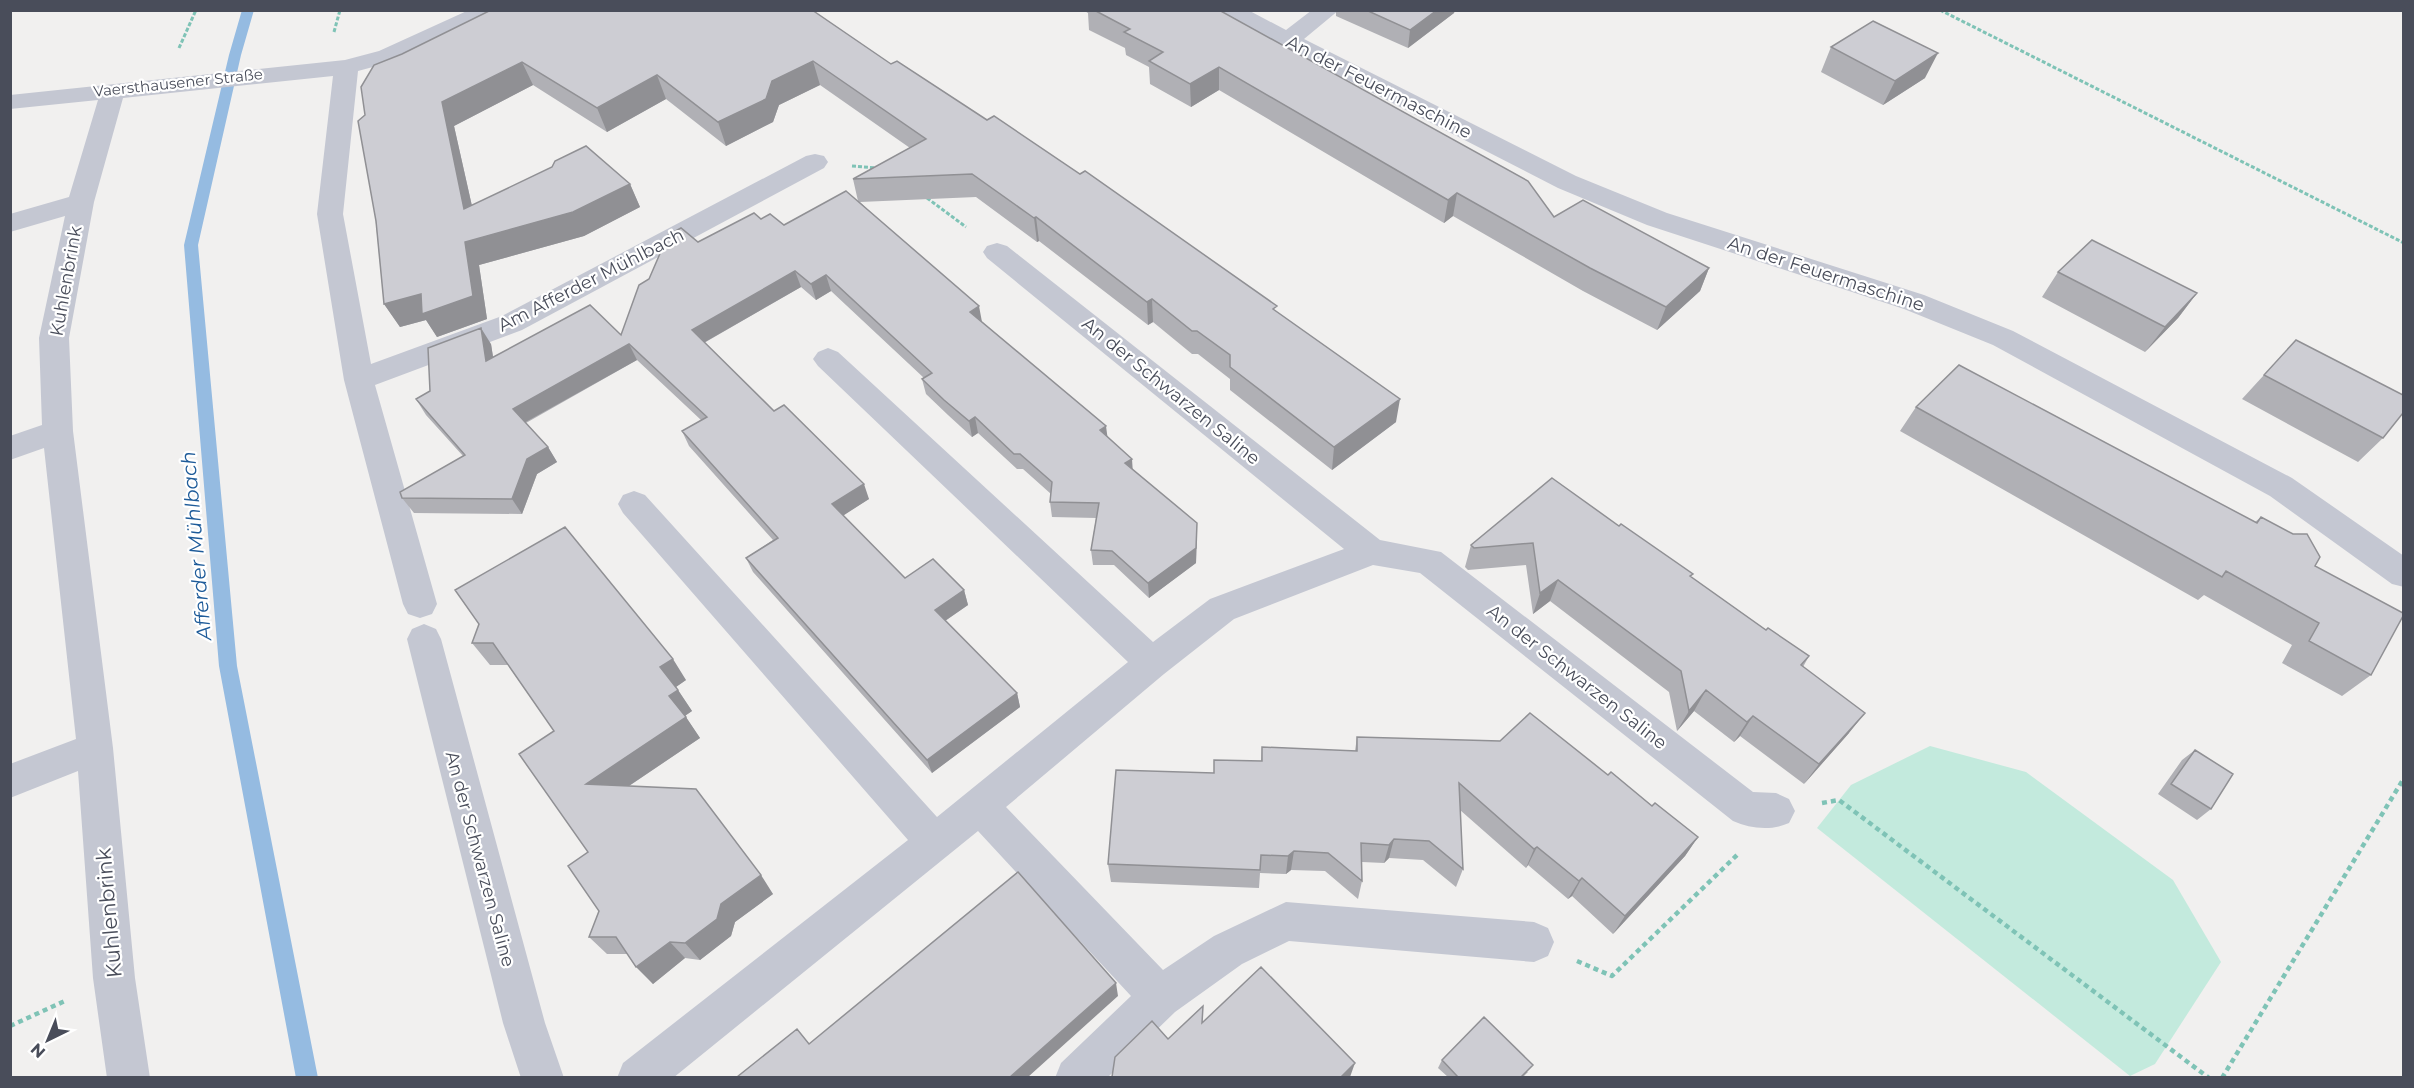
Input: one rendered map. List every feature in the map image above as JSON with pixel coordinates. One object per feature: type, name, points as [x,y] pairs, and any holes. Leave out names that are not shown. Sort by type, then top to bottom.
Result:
[{"type":"street","points":[[359,380],[330,214],[346,67],[387,56],[489,10]]},
{"type":"street","name":"An der Feuermaschine","points":[[1229,10],[1577,186],[1657,219],[1914,302],[2003,338],[2281,487],[2403,574]]},
{"type":"street","points":[[1287,40],[1328,10]]},
{"type":"street","name":"Vaersthausener Straße","points":[[10,102],[346,67]]},
{"type":"street","name":"Kuhlenbrink","points":[[113,90],[81,202],[54,338],[58,431],[95,748],[114,978],[129,1077]]},
{"type":"street","name":"Am Afferder Mühlbach","points":[[359,380],[512,323],[815,162]]},
{"type":"street","name":"Kuhlenbrink","points":[[10,223],[81,202]]},
{"type":"street","name":"An der Schwarzen Saline","points":[[998,252],[1372,552],[1429,561],[1761,810]]},
{"type":"street","points":[[828,358],[1152,663]]},
{"type":"street","name":"An der Schwarzen Saline","points":[[359,380],[524,1023],[543,1077]]},
{"type":"street","points":[[10,448],[58,431]]},
{"type":"street","points":[[634,504],[934,841]]},
{"type":"street","name":"An der Schwarzen Saline","points":[[638,1077],[980,806],[1152,663],[1222,609],[1372,552]]},
{"type":"street","points":[[10,781],[95,748]]},
{"type":"street","points":[[980,806],[1160,997]]},
{"type":"street","points":[[1076,1077],[1160,997],[1228,950],[1286,921],[1534,942]]},
{"type":"path","points":[[1940,10],[2403,243]]},
{"type":"path","points":[[815,162],[879,169]]},
{"type":"path","points":[[926,197],[998,252]]},
{"type":"path","points":[[2222,1077],[2403,778]]},
{"type":"path","points":[[1534,942],[1612,976],[1741,851],[1761,810],[1839,800],[2209,1077]]},
{"type":"path","points":[[10,1026],[114,978]]},
{"type":"green space","points":[[1930,746],[2026,772],[2173,880],[2221,962],[2155,1064],[2130,1076],[1817,828],[1851,785]]},
{"type":"building","points":[[491,10],[812,10],[891,64],[897,61],[987,120],[994,116],[1080,174],[1085,171],[1277,306],[1273,309],[1400,399],[1334,447],[1230,367],[1230,355],[1197,331],[1192,331],[1152,299],[1147,302],[1036,217],[1034,218],[972,174],[853,179],[926,139],[813,61],[772,81],[766,99],[718,122],[657,75],[597,108],[522,62],[442,102],[464,209],[552,167],[555,161],[586,146],[630,184],[573,212],[465,242],[473,296],[422,314],[421,294],[384,304],[376,221],[358,121],[365,115],[361,87],[374,65],[402,54]]},
{"type":"building","points":[[1094,10],[1219,10],[1528,181],[1554,217],[1583,200],[1709,268],[1666,307],[1590,268],[1457,193],[1448,200],[1219,67],[1190,84],[1149,61],[1163,52],[1124,32],[1130,29]]},
{"type":"building","points":[[1366,10],[1437,10],[1410,30]]},
{"type":"building","points":[[1873,21],[1938,53],[1895,81],[1831,47]]},
{"type":"building","points":[[846,191],[979,306],[970,312],[1106,426],[1100,430],[1132,459],[1125,463],[1197,523],[1196,548],[1148,583],[1112,551],[1091,550],[1099,503],[1050,502],[1052,482],[1020,454],[1014,454],[975,417],[969,421],[944,400],[922,379],[932,373],[826,275],[811,284],[795,271],[692,330],[774,411],[784,405],[864,484],[832,504],[905,578],[933,559],[964,590],[935,610],[1017,693],[927,760],[746,558],[778,538],[682,431],[707,417],[629,344],[513,409],[548,447],[527,459],[512,499],[402,498],[400,492],[465,455],[416,399],[430,391],[428,348],[481,328],[486,361],[590,305],[621,335],[639,285],[649,279],[668,235],[681,228],[698,242],[754,213],[761,219],[770,214],[784,225]]},
{"type":"building","points":[[2092,240],[2197,293],[2165,327],[2058,272]]},
{"type":"building","points":[[2296,340],[2403,395],[2403,413],[2383,438],[2264,375]]},
{"type":"building","points":[[1959,365],[2257,523],[2261,517],[2293,534],[2307,534],[2320,557],[2315,566],[2403,613],[2371,675],[2309,641],[2319,623],[2226,571],[2222,577],[1916,407]]},
{"type":"building","points":[[1552,478],[1619,526],[1621,524],[1693,574],[1690,576],[1766,630],[1768,628],[1809,656],[1801,665],[1865,713],[1819,764],[1753,716],[1747,722],[1706,690],[1689,711],[1681,671],[1558,580],[1540,593],[1533,543],[1474,548],[1471,545]]},
{"type":"building","points":[[565,527],[673,659],[660,667],[678,690],[669,696],[686,717],[586,784],[696,789],[761,875],[721,904],[717,919],[685,943],[670,942],[636,967],[616,937],[589,937],[599,911],[568,866],[588,852],[519,754],[554,731],[493,643],[472,643],[479,624],[455,590]]},
{"type":"building","points":[[1530,713],[1608,775],[1611,772],[1652,806],[1655,803],[1698,837],[1625,916],[1582,878],[1579,881],[1537,847],[1534,849],[1459,783],[1463,869],[1429,841],[1394,839],[1389,845],[1361,843],[1362,881],[1328,853],[1294,851],[1288,856],[1261,855],[1260,870],[1108,864],[1116,770],[1214,773],[1214,760],[1262,761],[1262,747],[1357,751],[1357,737],[1500,741]]},
{"type":"building","points":[[2195,750],[2233,774],[2211,809],[2171,784]]},
{"type":"building","points":[[1018,872],[1116,983],[1010,1077],[737,1077],[797,1029],[809,1044]]},
{"type":"building","points":[[1261,967],[1355,1063],[1341,1077],[1112,1077],[1115,1057],[1152,1021],[1168,1039],[1203,1006],[1202,1023]]},
{"type":"building","points":[[1484,1017],[1533,1065],[1521,1077],[1458,1077],[1442,1060]]},
{"type":"waterway","name":"Afferder Mühlbach","points":[[248,10],[235,55],[191,245],[228,666],[307,1078]]}]
